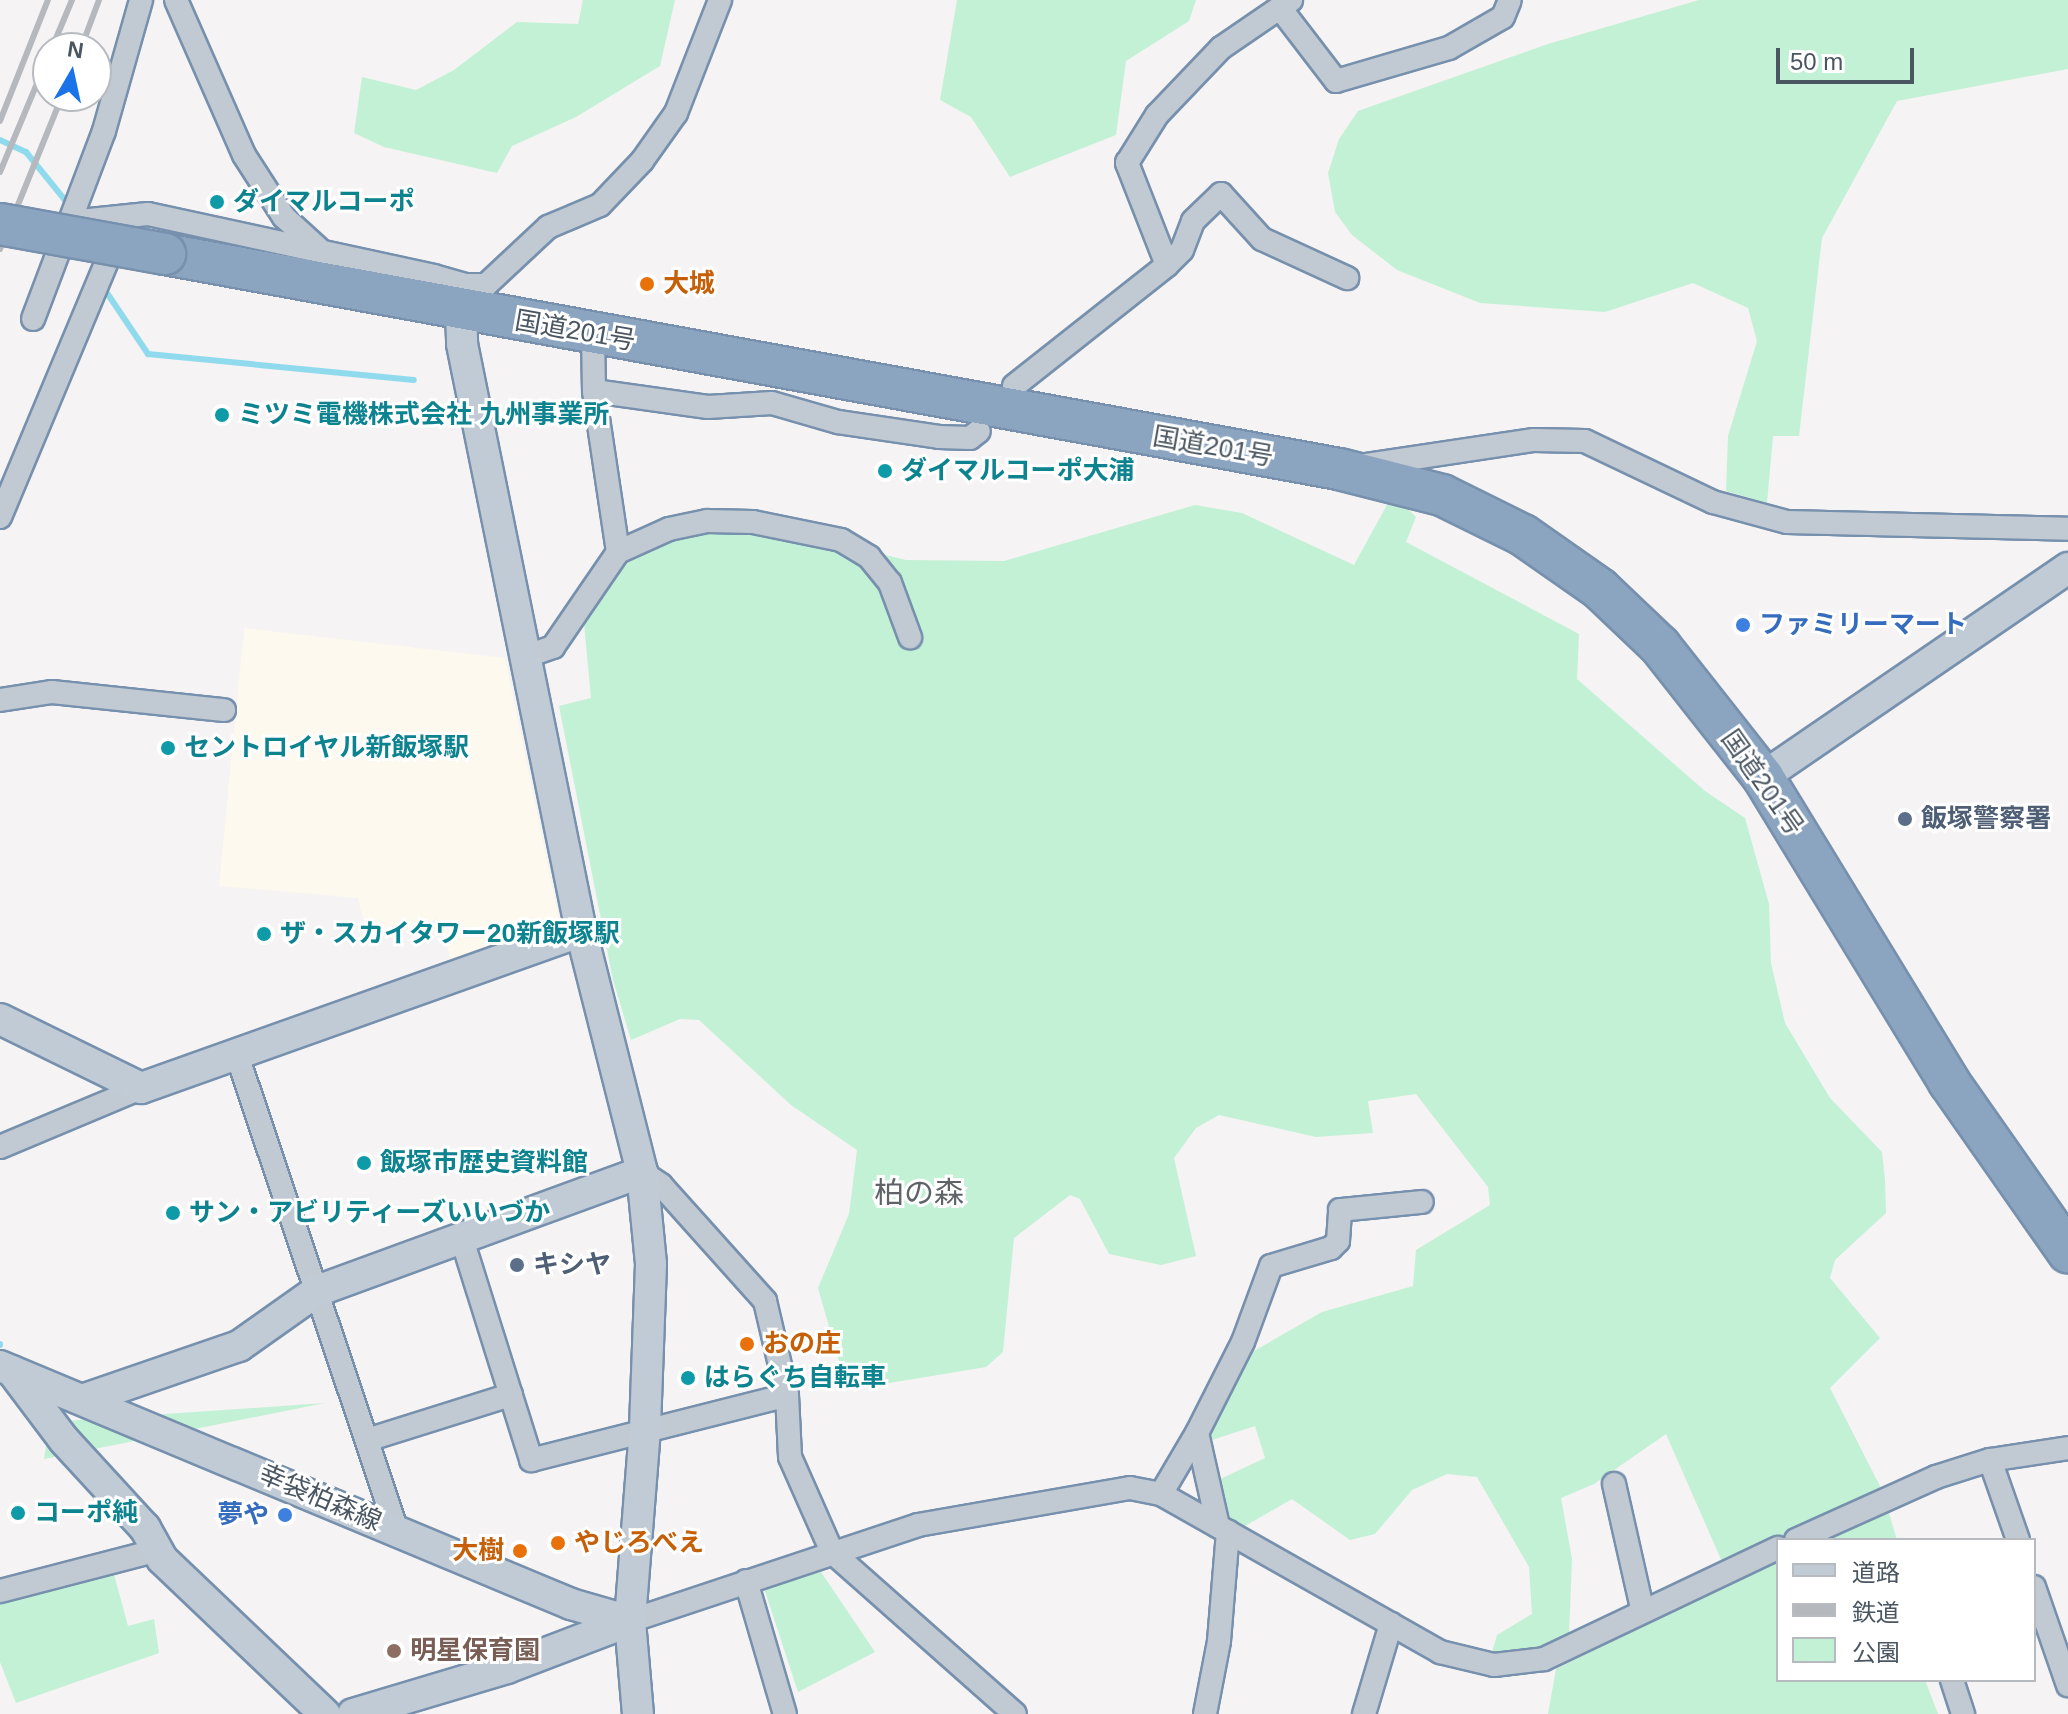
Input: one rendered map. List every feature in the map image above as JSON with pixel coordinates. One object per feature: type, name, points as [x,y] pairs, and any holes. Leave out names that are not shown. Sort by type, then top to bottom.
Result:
[{"type":"highway","name":"国道201号","points":[[0,224],[165,254],[464,298],[593,334],[1339,469],[1442,495],[1523,535],[1600,589],[1660,646],[1763,777],[1949,1082],[2068,1252]]},
{"type":"street","points":[[33,319],[104,131],[141,0]]},
{"type":"street","points":[[176,0],[244,155],[284,217],[322,251]]},
{"type":"street","points":[[70,222],[148,214],[322,251],[464,298],[486,285],[548,227],[600,205],[642,161],[676,113],[720,0]]},
{"type":"street","points":[[1167,265],[1134,193],[1127,163],[1157,115],[1221,48],[1286,4],[1336,81],[1449,48],[1503,17],[1510,0]]},
{"type":"street","points":[[1014,386],[1167,265],[1182,250],[1193,221],[1221,194],[1262,239],[1347,278]]},
{"type":"street","points":[[0,517],[126,218]]},
{"type":"street","points":[[464,298],[462,344],[524,657],[581,931],[642,1172],[651,1264],[645,1429],[630,1621],[638,1714]]},
{"type":"street","points":[[593,334],[594,391],[618,552]]},
{"type":"street","points":[[594,391],[708,407],[772,403],[838,422],[939,437],[970,438],[979,431]]},
{"type":"street","points":[[1339,469],[1534,440],[1585,441],[1713,502],[1787,522],[2068,529]]},
{"type":"street","points":[[524,657],[553,647],[618,552],[669,529],[707,521],[766,524],[841,540],[869,557],[890,583],[910,637]]},
{"type":"street","points":[[1763,777],[2068,568]]},
{"type":"street","points":[[0,700],[52,692],[224,710]]},
{"type":"street","points":[[0,1147],[141,1088],[581,931]]},
{"type":"street","points":[[0,1019],[141,1088]]},
{"type":"street","points":[[237,1055],[397,1531]]},
{"type":"street","points":[[85,1399],[239,1346],[317,1291],[421,1257],[461,1236],[642,1172]]},
{"type":"street","points":[[642,1172],[661,1185],[765,1301],[787,1395],[790,1457],[832,1552],[1015,1714]]},
{"type":"street","points":[[1161,1494],[1197,1433],[1243,1342],[1271,1266],[1331,1248],[1338,1241],[1340,1210],[1422,1202]]},
{"type":"street","points":[[461,1236],[531,1460],[787,1395]]},
{"type":"street","name":"幸袋柏森線","points":[[6,1369],[85,1399],[571,1604],[630,1621]]},
{"type":"street","name":"幸袋柏森線","points":[[6,1369],[64,1440],[145,1528],[158,1550],[325,1714]]},
{"type":"street","points":[[367,1440],[511,1395]]},
{"type":"street","points":[[1197,1433],[1223,1529],[1219,1641],[1205,1714]]},
{"type":"street","points":[[1800,1538],[1936,1477],[1990,1460],[2068,1448]]},
{"type":"street","points":[[1990,1460],[2017,1538]]},
{"type":"street","points":[[1614,1484],[1642,1608]]},
{"type":"street","points":[[353,1714],[507,1668],[630,1621],[918,1525],[1015,1504],[1130,1488],[1161,1494],[1440,1652],[1494,1665],[1544,1659],[1642,1608],[1776,1549]]},
{"type":"street","points":[[0,1591],[158,1550]]},
{"type":"street","points":[[746,1581],[785,1714]]},
{"type":"street","points":[[2036,1593],[2068,1685]]},
{"type":"street","points":[[1364,1714],[1391,1624]]},
{"type":"street","points":[[1953,1682],[1963,1714]]},
{"type":"shaded area","points":[[244,628],[505,658],[560,925],[454,968],[437,919],[368,941],[358,898],[219,886]]},
{"type":"green space","points":[[583,0],[675,0],[660,66],[576,117],[512,146],[497,173],[384,147],[354,133],[362,77],[416,90],[454,70],[517,22],[578,24]]},
{"type":"green space","points":[[957,0],[1196,0],[1189,21],[1126,61],[1116,135],[1010,177],[971,117],[940,100]]},
{"type":"green space","points":[[1699,0],[2068,0],[2068,69],[1897,101],[1822,238],[1799,436],[1773,436],[1767,503],[1726,491],[1728,436],[1757,341],[1748,308],[1693,283],[1605,312],[1480,303],[1397,270],[1352,235],[1335,212],[1328,173],[1339,139],[1358,111],[1548,44]]},
{"type":"green space","points":[[1388,503],[1405,506],[1416,517],[1406,542],[1579,634],[1577,679],[1705,791],[1745,818],[1769,904],[1771,963],[1785,1023],[1830,1098],[1882,1152],[1886,1213],[1835,1260],[1830,1278],[1880,1338],[1830,1388],[1883,1492],[1723,1564],[1666,1434],[1594,1484],[1561,1498],[1572,1559],[1569,1634],[1544,1648],[1507,1655],[1492,1652],[1497,1635],[1532,1614],[1529,1567],[1477,1477],[1447,1474],[1412,1490],[1375,1534],[1350,1540],[1292,1499],[1245,1526],[1224,1514],[1216,1481],[1265,1458],[1255,1426],[1209,1441],[1209,1432],[1254,1351],[1322,1312],[1413,1286],[1416,1250],[1490,1205],[1488,1187],[1416,1094],[1368,1101],[1373,1133],[1316,1137],[1219,1115],[1196,1128],[1174,1158],[1196,1256],[1161,1265],[1109,1254],[1080,1199],[1070,1195],[1014,1238],[1003,1352],[986,1367],[847,1390],[818,1288],[849,1214],[857,1150],[791,1105],[699,1020],[680,1019],[631,1040],[613,980],[559,706],[591,698],[584,623],[623,558],[672,534],[708,527],[799,534],[906,560],[1004,561],[1195,505],[1242,513],[1354,565]]},
{"type":"green space","points":[[325,1403],[44,1459],[50,1422]]},
{"type":"green space","points":[[1888,1510],[1896,1538],[1826,1538]]},
{"type":"green space","points":[[1776,1561],[1776,1682],[1926,1682],[1938,1714],[1548,1714],[1556,1669]]},
{"type":"green space","points":[[112,1567],[128,1626],[154,1619],[159,1653],[16,1703],[0,1662],[0,1596]]},
{"type":"green space","points":[[821,1572],[875,1652],[798,1692],[763,1585]]},
{"type":"waterway","points":[[0,140],[26,152],[69,205]]},
{"type":"waterway","points":[[103,287],[148,354],[414,380]]},
{"type":"railway","points":[[0,121],[48,0]]},
{"type":"railway","points":[[59,32],[72,0]]},
{"type":"railway","points":[[87,32],[99,0]]},
{"type":"railway","points":[[0,172],[32,95]]},
{"type":"railway","points":[[0,249],[56,112]]},
{"type":"place","name":"ダイマルコーポ","points":[[217,202]]},
{"type":"place","name":"大城","points":[[647,284]]},
{"type":"place","name":"ミツミ電機株式会社 九州事業所","points":[[222,415]]},
{"type":"place","name":"ダイマルコーポ大浦","points":[[885,471]]},
{"type":"place","name":"ファミリーマート","points":[[1743,625]]},
{"type":"place","name":"セントロイヤル新飯塚駅","points":[[168,748]]},
{"type":"place","name":"飯塚警察署","points":[[1905,819]]},
{"type":"place","name":"ザ・スカイタワー20新飯塚駅","points":[[264,934]]},
{"type":"place","name":"飯塚市歴史資料館","points":[[364,1163]]},
{"type":"place","name":"サン・アビリティーズいいづか","points":[[173,1213]]},
{"type":"place","name":"キシヤ","points":[[517,1265]]},
{"type":"place","name":"おの庄","points":[[747,1344]]},
{"type":"place","name":"はらぐち自転車","points":[[688,1378]]},
{"type":"place","name":"コーポ純","points":[[18,1513]]},
{"type":"place","name":"夢や","points":[[285,1515]]},
{"type":"place","name":"やじろべえ","points":[[558,1543]]},
{"type":"place","name":"大樹","points":[[520,1551]]},
{"type":"place","name":"明星保育園","points":[[394,1651]]},
{"type":"district","name":"柏の森","points":[[919,1193]]}]
